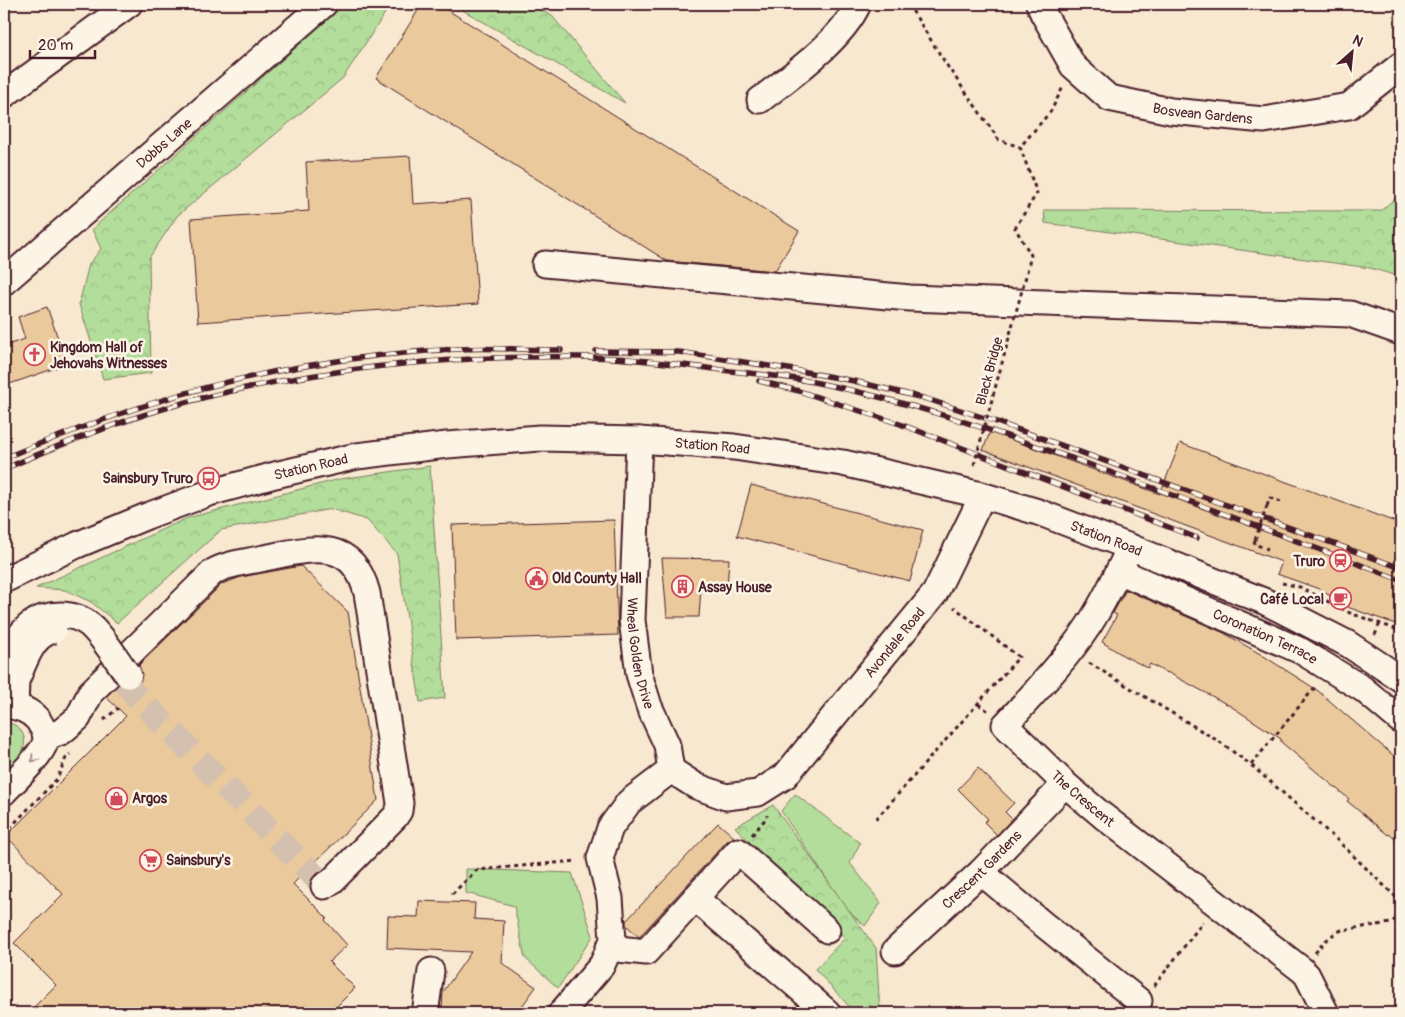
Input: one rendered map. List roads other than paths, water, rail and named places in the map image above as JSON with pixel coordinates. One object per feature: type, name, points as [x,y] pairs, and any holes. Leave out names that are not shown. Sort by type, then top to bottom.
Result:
[{"type":"street","points":[[4,95],[129,4]]},
{"type":"street","name":"Dobbs Lane","points":[[4,282],[324,4]]},
{"type":"street","points":[[760,100],[813,58],[837,35],[858,4]]},
{"type":"street","name":"Bosvean Gardens","points":[[1039,4],[1073,66],[1109,98],[1171,111],[1264,120],[1349,106],[1401,65]]},
{"type":"street","points":[[545,264],[910,298],[1350,314],[1401,332]]},
{"type":"street","name":"Station Road","points":[[4,580],[77,545],[209,493],[357,456],[447,444],[540,438],[638,440],[734,447],[843,463],[981,495],[1038,512],[1266,602],[1348,644],[1401,679]]},
{"type":"street","name":"Wheal Golden Drive","points":[[638,440],[632,620],[638,674],[649,706],[667,744],[671,770]]},
{"type":"street","name":"Avondale Road","points":[[671,770],[696,786],[726,797],[758,793],[784,776],[936,592],[981,495]]},
{"type":"street","name":"The Crescent","points":[[1130,547],[1089,625],[1070,651],[1005,725],[1065,784],[1103,816],[1218,903],[1302,970],[1307,975],[1326,1013]]},
{"type":"street","points":[[46,737],[61,732],[78,718],[91,692],[213,572],[229,566],[306,550],[324,550],[342,556],[359,569],[366,588],[400,803],[399,811],[394,817],[324,886]]},
{"type":"street","name":"Coronation Terrace","points":[[1119,571],[1289,645],[1331,668],[1363,689],[1401,721]]},
{"type":"street","points":[[4,792],[43,748],[46,737],[42,725],[36,717],[22,708],[9,706],[16,681],[10,663],[14,643],[29,625],[47,617],[69,615],[83,621],[92,627],[123,680]]},
{"type":"street","points":[[561,1013],[602,965],[612,940],[610,898],[600,858],[610,828],[629,802],[671,770]]},
{"type":"street","name":"Crescent Gardens","points":[[895,951],[981,872],[1065,784]]},
{"type":"street","points":[[609,948],[646,952],[738,851],[827,930]]},
{"type":"street","points":[[981,872],[1139,1000]]},
{"type":"street","points":[[695,898],[827,1012]]},
{"type":"street","points":[[428,1013],[426,1007],[431,971]]},
{"type":"tunnel","points":[[123,679],[136,696],[324,886]]},
{"type":"railway","points":[[4,458],[78,429],[153,403],[227,382],[304,366],[420,351],[484,348],[561,350]]},
{"type":"railway","points":[[596,351],[679,352],[854,381],[927,399],[994,421],[1401,568]]},
{"type":"railway","points":[[4,469],[77,439],[151,412],[249,387],[297,378],[392,365],[441,361],[537,357],[617,358],[810,381],[856,391],[921,409],[1080,461],[1401,580]]},
{"type":"railway","points":[[759,381],[799,391],[900,424],[1197,538]]},
{"type":"place","name":"Kingdom Hall of Jehovahs Witnesses","points":[[34,355]]},
{"type":"place","name":"Sainsbury Truro","points":[[209,478]]},
{"type":"place","name":"Truro","points":[[1341,561]]},
{"type":"place","name":"Old County Hall","points":[[536,578]]},
{"type":"place","name":"Assay House","points":[[682,587]]},
{"type":"place","name":"Café Local","points":[[1340,599]]},
{"type":"place","name":"Argos","points":[[116,798]]},
{"type":"place","name":"Sainsbury's","points":[[150,860]]}]
